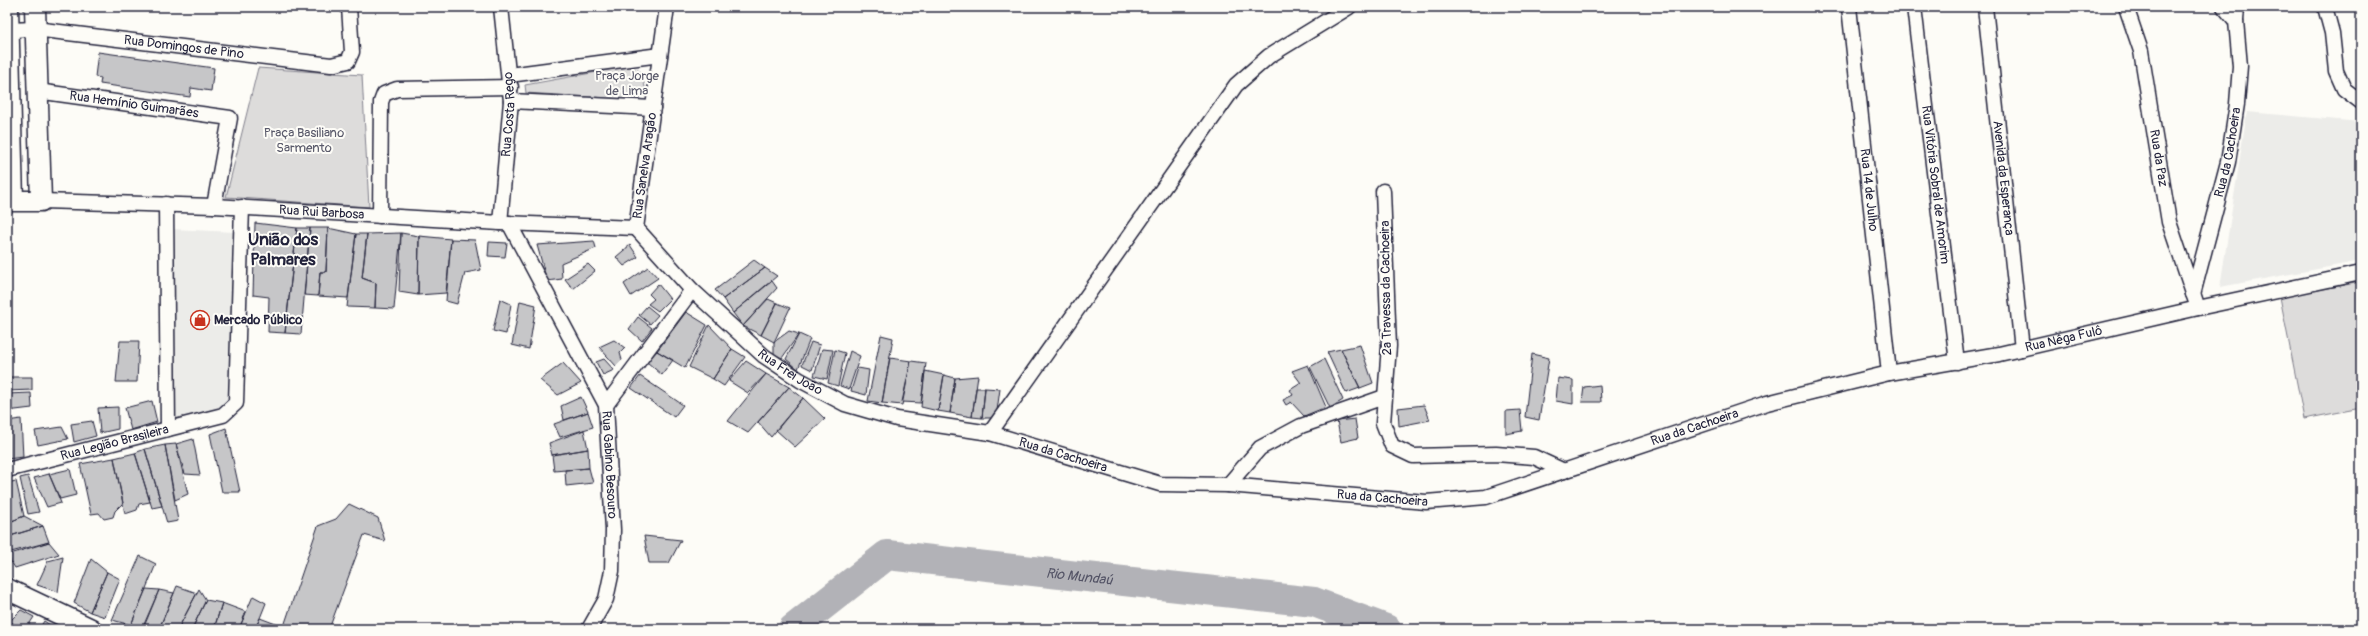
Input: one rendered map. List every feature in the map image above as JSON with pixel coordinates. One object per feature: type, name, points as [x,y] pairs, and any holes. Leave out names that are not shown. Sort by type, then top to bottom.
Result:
[{"type":"main road","points":[[8,7],[10,201]]},
{"type":"main road","points":[[35,7],[41,201]]},
{"type":"main road","name":"Rua Rui Barbosa","points":[[10,201],[41,201]]},
{"type":"main road","points":[[7,589],[91,629]]},
{"type":"street","name":"Rua Domingos de Pino","points":[[9,30],[36,29],[331,65],[348,61],[352,52],[349,7]]},
{"type":"street","name":"Rua Costa Rego","points":[[501,7],[510,88],[504,223]]},
{"type":"street","name":"Rua Sanelva Aragão","points":[[636,228],[668,7]]},
{"type":"street","points":[[990,433],[1236,85],[1269,56],[1349,7]]},
{"type":"street","name":"Rua 14 de Julho","points":[[1849,7],[1889,373]]},
{"type":"street","name":"Rua Vitória Sobral de Amorim","points":[[1914,7],[1957,362]]},
{"type":"street","name":"Avenida da Esperança","points":[[1985,7],[2022,349]]},
{"type":"street","name":"Rua da Paz","points":[[2126,7],[2142,51],[2168,222],[2198,308]]},
{"type":"street","points":[[2224,7],[2236,14]]},
{"type":"street","points":[[2325,7],[2332,33],[2336,71],[2344,89],[2361,102]]},
{"type":"street","name":"Rua da Cachoeira","points":[[2193,294],[2228,162],[2237,104],[2240,66],[2236,14]]},
{"type":"street","points":[[510,88],[660,56]]},
{"type":"street","points":[[380,216],[381,102],[384,94],[397,89],[510,88],[653,108]]},
{"type":"street","name":"Rua Hemínio Guimarães","points":[[37,91],[230,118],[214,206]]},
{"type":"street","name":"2ª Travessa da Cachoeira","points":[[1383,191],[1389,346],[1383,423],[1392,446],[1399,451],[1413,456],[1496,454],[1534,457],[1564,471]]},
{"type":"street","name":"Rua Rui Barbosa","points":[[41,201],[242,207],[504,223],[636,228]]},
{"type":"street","points":[[166,204],[168,429]]},
{"type":"street","name":"Rua Legião Brasileira","points":[[7,470],[223,415],[236,403],[242,207]]},
{"type":"street","name":"Rua Gabino Besouro","points":[[504,223],[606,405],[613,530],[612,571],[606,599],[589,629]]},
{"type":"street","name":"Rua Frei João","points":[[636,228],[692,290],[764,356],[800,380],[845,404],[897,419],[990,433]]},
{"type":"street","name":"Rua Nêga Fulô","points":[[1767,403],[1889,373],[1957,362],[2022,349],[2198,308],[2361,273]]},
{"type":"street","points":[[606,405],[692,290]]},
{"type":"street","points":[[1228,485],[1260,448],[1301,426],[1384,397]]},
{"type":"street","name":"Rua da Cachoeira","points":[[990,433],[1160,484],[1228,485],[1426,502],[1486,497],[1767,403]]},
{"type":"shaded area","points":[[2247,112],[2361,122],[2361,261],[2220,287]]},
{"type":"shaded area","name":"Mercado Público","points":[[171,229],[234,232],[230,408],[172,420]]},
{"type":"green space","name":"Praça Jorge de Lima","points":[[630,66],[641,72],[645,87],[639,100],[526,93],[525,85]]},
{"type":"green space","name":"Praça Basiliano Sarmento","points":[[258,68],[362,75],[369,207],[226,197]]},
{"type":"green space","points":[[2361,282],[2361,408],[2304,419],[2280,297]]},
{"type":"building","points":[[98,52],[214,68],[211,91],[191,88],[190,97],[100,84],[101,78],[95,77]]},
{"type":"building","points":[[255,223],[297,228],[285,333],[268,332],[269,297],[253,295]]},
{"type":"building","points":[[297,228],[310,228],[301,334],[285,333]]},
{"type":"building","points":[[310,228],[328,228],[326,272],[320,272],[318,296],[304,295]]},
{"type":"building","points":[[328,228],[356,234],[348,298],[318,296],[320,272],[326,272]]},
{"type":"building","points":[[401,233],[394,309],[375,308],[376,283],[362,278],[367,234]]},
{"type":"building","points":[[401,233],[419,236],[418,295],[399,292]]},
{"type":"building","points":[[356,234],[367,234],[362,278],[376,283],[375,308],[347,307]]},
{"type":"building","points":[[419,236],[451,239],[446,293],[418,295]]},
{"type":"building","points":[[451,239],[475,240],[481,270],[465,273],[457,304],[446,301]]},
{"type":"building","points":[[594,241],[596,248],[561,263],[562,279],[547,281],[537,245]]},
{"type":"building","points":[[489,242],[507,243],[505,257],[488,256]]},
{"type":"building","points":[[630,245],[638,257],[624,266],[616,257]]},
{"type":"building","points":[[754,260],[765,268],[723,299],[715,290]]},
{"type":"building","points":[[588,264],[595,271],[573,289],[565,279]]},
{"type":"building","points":[[648,267],[658,278],[631,296],[624,284]]},
{"type":"building","points":[[765,268],[777,276],[733,313],[723,299]]},
{"type":"building","points":[[772,281],[777,288],[743,326],[733,313]]},
{"type":"building","points":[[658,284],[670,299],[658,311],[648,304],[654,299],[649,294]]},
{"type":"building","points":[[500,299],[511,304],[506,334],[493,331]]},
{"type":"building","points":[[768,299],[777,303],[761,335],[743,326]]},
{"type":"building","points":[[520,301],[536,305],[529,349],[512,345]]},
{"type":"building","points":[[777,303],[790,308],[774,342],[761,335]]},
{"type":"building","points":[[647,306],[658,315],[650,324],[639,315]]},
{"type":"building","points":[[686,312],[707,325],[685,368],[657,351]]},
{"type":"building","points":[[638,317],[652,328],[642,341],[629,329]]},
{"type":"building","points":[[709,325],[732,349],[713,379],[689,367]]},
{"type":"building","points":[[789,331],[799,334],[782,358],[774,354],[774,342]]},
{"type":"building","points":[[799,334],[810,339],[798,369],[786,359]]},
{"type":"building","points":[[881,335],[893,338],[882,403],[868,401]]},
{"type":"building","points":[[614,340],[625,348],[620,353],[622,360],[616,366],[599,347]]},
{"type":"building","points":[[120,341],[139,341],[137,382],[116,382]]},
{"type":"building","points":[[811,342],[820,345],[812,370],[802,365]]},
{"type":"building","points":[[1360,345],[1373,383],[1360,388],[1341,349]]},
{"type":"building","points":[[732,349],[745,357],[724,386],[713,379]]},
{"type":"building","points":[[822,349],[833,350],[827,379],[814,376]]},
{"type":"building","points":[[1341,349],[1360,388],[1346,393],[1327,352]]},
{"type":"building","points":[[835,350],[845,353],[838,386],[828,383]]},
{"type":"building","points":[[657,351],[673,360],[662,375],[647,362]]},
{"type":"building","points":[[850,351],[860,356],[849,389],[840,386]]},
{"type":"building","points":[[1532,354],[1549,358],[1539,420],[1525,417]]},
{"type":"building","points":[[890,358],[911,361],[902,405],[882,403]]},
{"type":"building","points":[[604,359],[614,370],[603,375],[596,362]]},
{"type":"building","points":[[1324,359],[1343,400],[1330,408],[1310,367]]},
{"type":"building","points":[[746,361],[766,374],[748,393],[729,381]]},
{"type":"building","points":[[911,361],[926,363],[921,403],[902,402]]},
{"type":"building","points":[[563,363],[581,383],[558,395],[540,380]]},
{"type":"building","points":[[1308,365],[1326,407],[1304,416],[1291,402],[1286,405],[1283,400],[1293,395],[1290,390],[1301,383],[1292,371]]},
{"type":"building","points":[[858,368],[869,370],[866,395],[851,391]]},
{"type":"building","points":[[925,371],[944,375],[938,411],[921,407]]},
{"type":"building","points":[[766,374],[789,387],[748,433],[728,421]]},
{"type":"building","points":[[944,375],[955,378],[950,413],[938,411]]},
{"type":"building","points":[[640,376],[683,405],[674,417],[631,388]]},
{"type":"building","points":[[978,376],[972,417],[950,413],[955,378]]},
{"type":"building","points":[[7,377],[32,377],[32,390],[7,391]]},
{"type":"building","points":[[1558,378],[1573,380],[1573,404],[1556,401]]},
{"type":"building","points":[[1600,385],[1601,402],[1582,402],[1584,387]]},
{"type":"building","points":[[789,387],[803,398],[771,437],[758,422]]},
{"type":"building","points":[[976,388],[985,388],[982,418],[972,417]]},
{"type":"building","points":[[985,388],[1000,389],[996,418],[982,418]]},
{"type":"building","points":[[31,393],[32,408],[7,411],[7,394]]},
{"type":"building","points":[[581,397],[588,412],[564,420],[561,406]]},
{"type":"building","points":[[803,398],[825,419],[795,447],[776,430]]},
{"type":"building","points":[[152,401],[157,422],[131,430],[125,408]]},
{"type":"building","points":[[1424,405],[1430,420],[1399,426],[1398,408]]},
{"type":"building","points":[[118,407],[118,429],[100,433],[98,408]]},
{"type":"building","points":[[1520,410],[1522,431],[1506,434],[1506,411]]},
{"type":"building","points":[[588,412],[593,427],[560,437],[554,424]]},
{"type":"building","points":[[21,419],[23,457],[7,459],[7,421]]},
{"type":"building","points":[[1355,419],[1358,438],[1341,442],[1337,421]]},
{"type":"building","points":[[92,421],[96,436],[74,442],[71,424]]},
{"type":"building","points":[[62,427],[68,439],[38,445],[35,431]]},
{"type":"building","points":[[226,428],[240,492],[222,492],[210,434]]},
{"type":"building","points":[[584,430],[588,449],[552,455],[549,443]]},
{"type":"building","points":[[193,439],[200,475],[185,474],[176,444]]},
{"type":"building","points":[[176,444],[188,494],[175,500],[165,445]]},
{"type":"building","points":[[165,445],[178,521],[167,523],[145,449]]},
{"type":"building","points":[[145,449],[162,506],[152,508],[135,453]]},
{"type":"building","points":[[588,449],[589,468],[554,471],[552,455]]},
{"type":"building","points":[[135,453],[150,502],[139,504],[137,510],[125,514],[114,458]]},
{"type":"building","points":[[114,458],[123,503],[115,511],[113,517],[104,519],[99,513],[91,514],[80,464]]},
{"type":"building","points":[[589,468],[593,483],[566,486],[565,470]]},
{"type":"building","points":[[70,469],[76,495],[60,499],[49,474]]},
{"type":"building","points":[[49,474],[61,503],[47,507],[34,478]]},
{"type":"building","points":[[28,476],[39,512],[28,514],[20,478]]},
{"type":"building","points":[[16,481],[24,516],[7,523],[7,483]]},
{"type":"building","points":[[349,504],[378,518],[385,541],[364,535],[329,629],[283,629],[318,526],[336,519]]},
{"type":"building","points":[[24,516],[43,526],[7,537],[7,523]]},
{"type":"building","points":[[43,526],[49,542],[7,553],[7,537]]},
{"type":"building","points":[[644,536],[681,540],[669,563],[649,563]]},
{"type":"building","points":[[49,542],[59,554],[15,568],[7,555]]},
{"type":"building","points":[[140,556],[156,564],[131,625],[112,620]]},
{"type":"building","points":[[63,557],[58,592],[37,585],[48,561]]},
{"type":"building","points":[[91,559],[107,572],[90,612],[74,603]]},
{"type":"building","points":[[107,572],[120,579],[105,617],[90,612]]},
{"type":"building","points":[[177,586],[197,593],[178,629],[159,629]]},
{"type":"building","points":[[146,589],[159,590],[142,629],[131,625]]},
{"type":"building","points":[[199,589],[206,600],[192,629],[178,629]]},
{"type":"building","points":[[159,590],[174,593],[159,629],[143,629]]},
{"type":"building","points":[[253,596],[266,603],[260,618],[255,629],[239,629]]},
{"type":"building","points":[[206,600],[222,603],[214,629],[192,629]]},
{"type":"building","points":[[222,603],[246,612],[239,629],[214,629]]},
{"type":"building","points":[[21,610],[34,617],[26,629],[20,629],[10,621]]},
{"type":"building","points":[[260,618],[281,626],[279,629],[255,629]]},
{"type":"building","points":[[44,621],[56,629],[39,629]]},
{"type":"waterway","name":"Rio Mundaú","points":[[793,629],[887,555],[1314,602],[1386,629]]},
{"type":"place","name":"Mercado Público","points":[[200,320]]},
{"type":"district","name":"União dos Palmares","points":[[283,249]]}]
